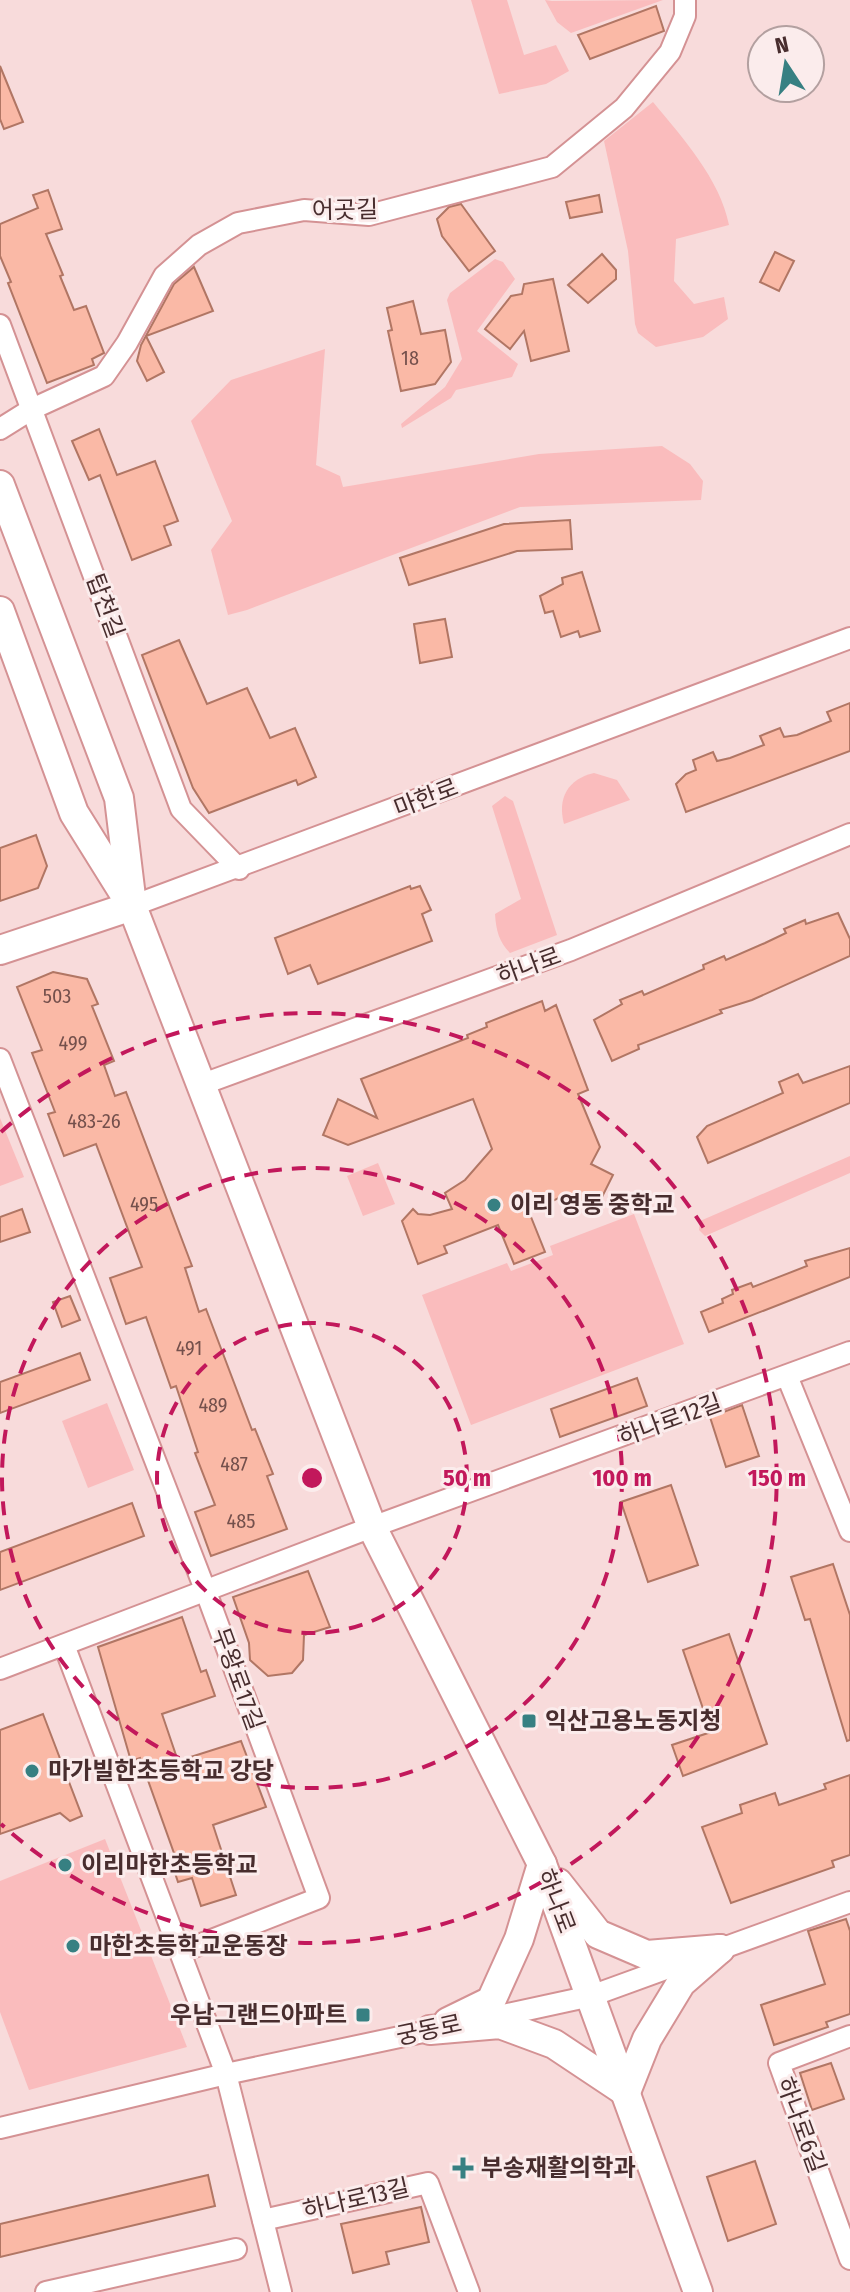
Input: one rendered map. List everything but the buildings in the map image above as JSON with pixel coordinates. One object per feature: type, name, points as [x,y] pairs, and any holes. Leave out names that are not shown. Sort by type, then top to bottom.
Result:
[{"type":"street","name":"어곳길","points":[[0,429],[32,409],[104,376],[127,343],[164,276],[199,245],[238,223],[304,210],[369,215],[552,167],[624,108],[670,52],[685,16],[685,0]]},
{"type":"street","name":"탑천길","points":[[0,325],[181,809],[239,869]]},
{"type":"street","name":"하나로","points":[[0,485],[119,798],[132,906]]},
{"type":"street","name":"하나로","points":[[0,611],[74,813],[132,906],[372,1527],[542,1864],[698,2292]]},
{"type":"street","name":"마한로","points":[[0,950],[239,869],[850,638]]},
{"type":"street","name":"하나로","points":[[203,1084],[571,950],[850,834]]},
{"type":"street","points":[[0,1059],[206,1592]]},
{"type":"street","name":"하나로12길","points":[[372,1527],[850,1352]]},
{"type":"street","points":[[787,1376],[850,1531]]},
{"type":"street","points":[[0,1669],[372,1527]]},
{"type":"street","name":"무왕로17길","points":[[181,1952],[319,1898],[206,1592]]},
{"type":"street","points":[[64,1645],[226,2074],[281,2292]]},
{"type":"street","points":[[542,1864],[598,1934],[647,1955],[720,1949]]},
{"type":"street","points":[[430,2030],[491,2001],[519,1939],[542,1864]]},
{"type":"street","name":"궁동로","points":[[0,2128],[226,2074],[591,1996],[850,1902]]},
{"type":"street","points":[[430,2030],[500,2024],[554,2044],[626,2092],[647,2039],[681,1983],[720,1949]]},
{"type":"street","name":"하나로6길","points":[[850,2036],[779,2063],[850,2259]]},
{"type":"street","name":"하나로13길","points":[[263,2220],[428,2183],[469,2292]]},
{"type":"street","points":[[46,2292],[236,2249]]},
{"type":"shaded area","points":[[471,0],[507,0],[524,55],[556,45],[569,71],[546,84],[499,94]]},
{"type":"shaded area","points":[[545,0],[663,0],[571,33],[557,22]]},
{"type":"shaded area","points":[[653,102],[709,175],[729,225],[676,239],[674,281],[694,304],[724,297],[728,319],[703,337],[656,347],[638,333],[635,324],[628,251],[604,141]]},
{"type":"shaded area","points":[[495,259],[503,262],[515,279],[477,331],[518,364],[512,377],[456,390],[451,398],[402,428],[401,424],[445,387],[462,359],[447,300],[450,293]]},
{"type":"shaded area","points":[[325,349],[316,465],[340,476],[343,487],[539,454],[662,446],[690,464],[703,481],[701,500],[520,507],[228,615],[211,550],[232,521],[191,421],[231,380]]},
{"type":"shaded area","points":[[594,773],[617,780],[630,800],[564,824],[562,806],[567,791],[577,780]]},
{"type":"shaded area","points":[[505,796],[513,801],[557,935],[510,953],[499,935],[495,914],[521,899],[492,806]]},
{"type":"shaded area","points":[[0,1118],[24,1177],[0,1186]]},
{"type":"shaded area","points":[[850,1156],[850,1173],[705,1236],[699,1230],[700,1221]]},
{"type":"shaded area","points":[[378,1163],[395,1204],[363,1216],[347,1176]]},
{"type":"shaded area","points":[[634,1214],[684,1344],[471,1425],[422,1295],[507,1263],[511,1271],[553,1255],[550,1246]]},
{"type":"shaded area","points":[[107,1403],[134,1470],[88,1488],[62,1421]]},
{"type":"shaded area","name":"마한초등학교운동장","points":[[105,1839],[187,2047],[29,2090],[0,2012],[0,1881]]},
{"type":"place","name":"이리 영동 중학교","points":[[494,1205]]},
{"type":"place","name":"익산고용노동지청","points":[[529,1721]]},
{"type":"place","name":"마가빌한초등학교 강당","points":[[32,1771]]},
{"type":"place","name":"이리마한초등학교","points":[[65,1865]]},
{"type":"place","name":"마한초등학교운동장","points":[[73,1946]]},
{"type":"place","name":"우남그랜드아파트","points":[[363,2015]]},
{"type":"place","name":"부송재활의학과","points":[[463,2168]]}]
